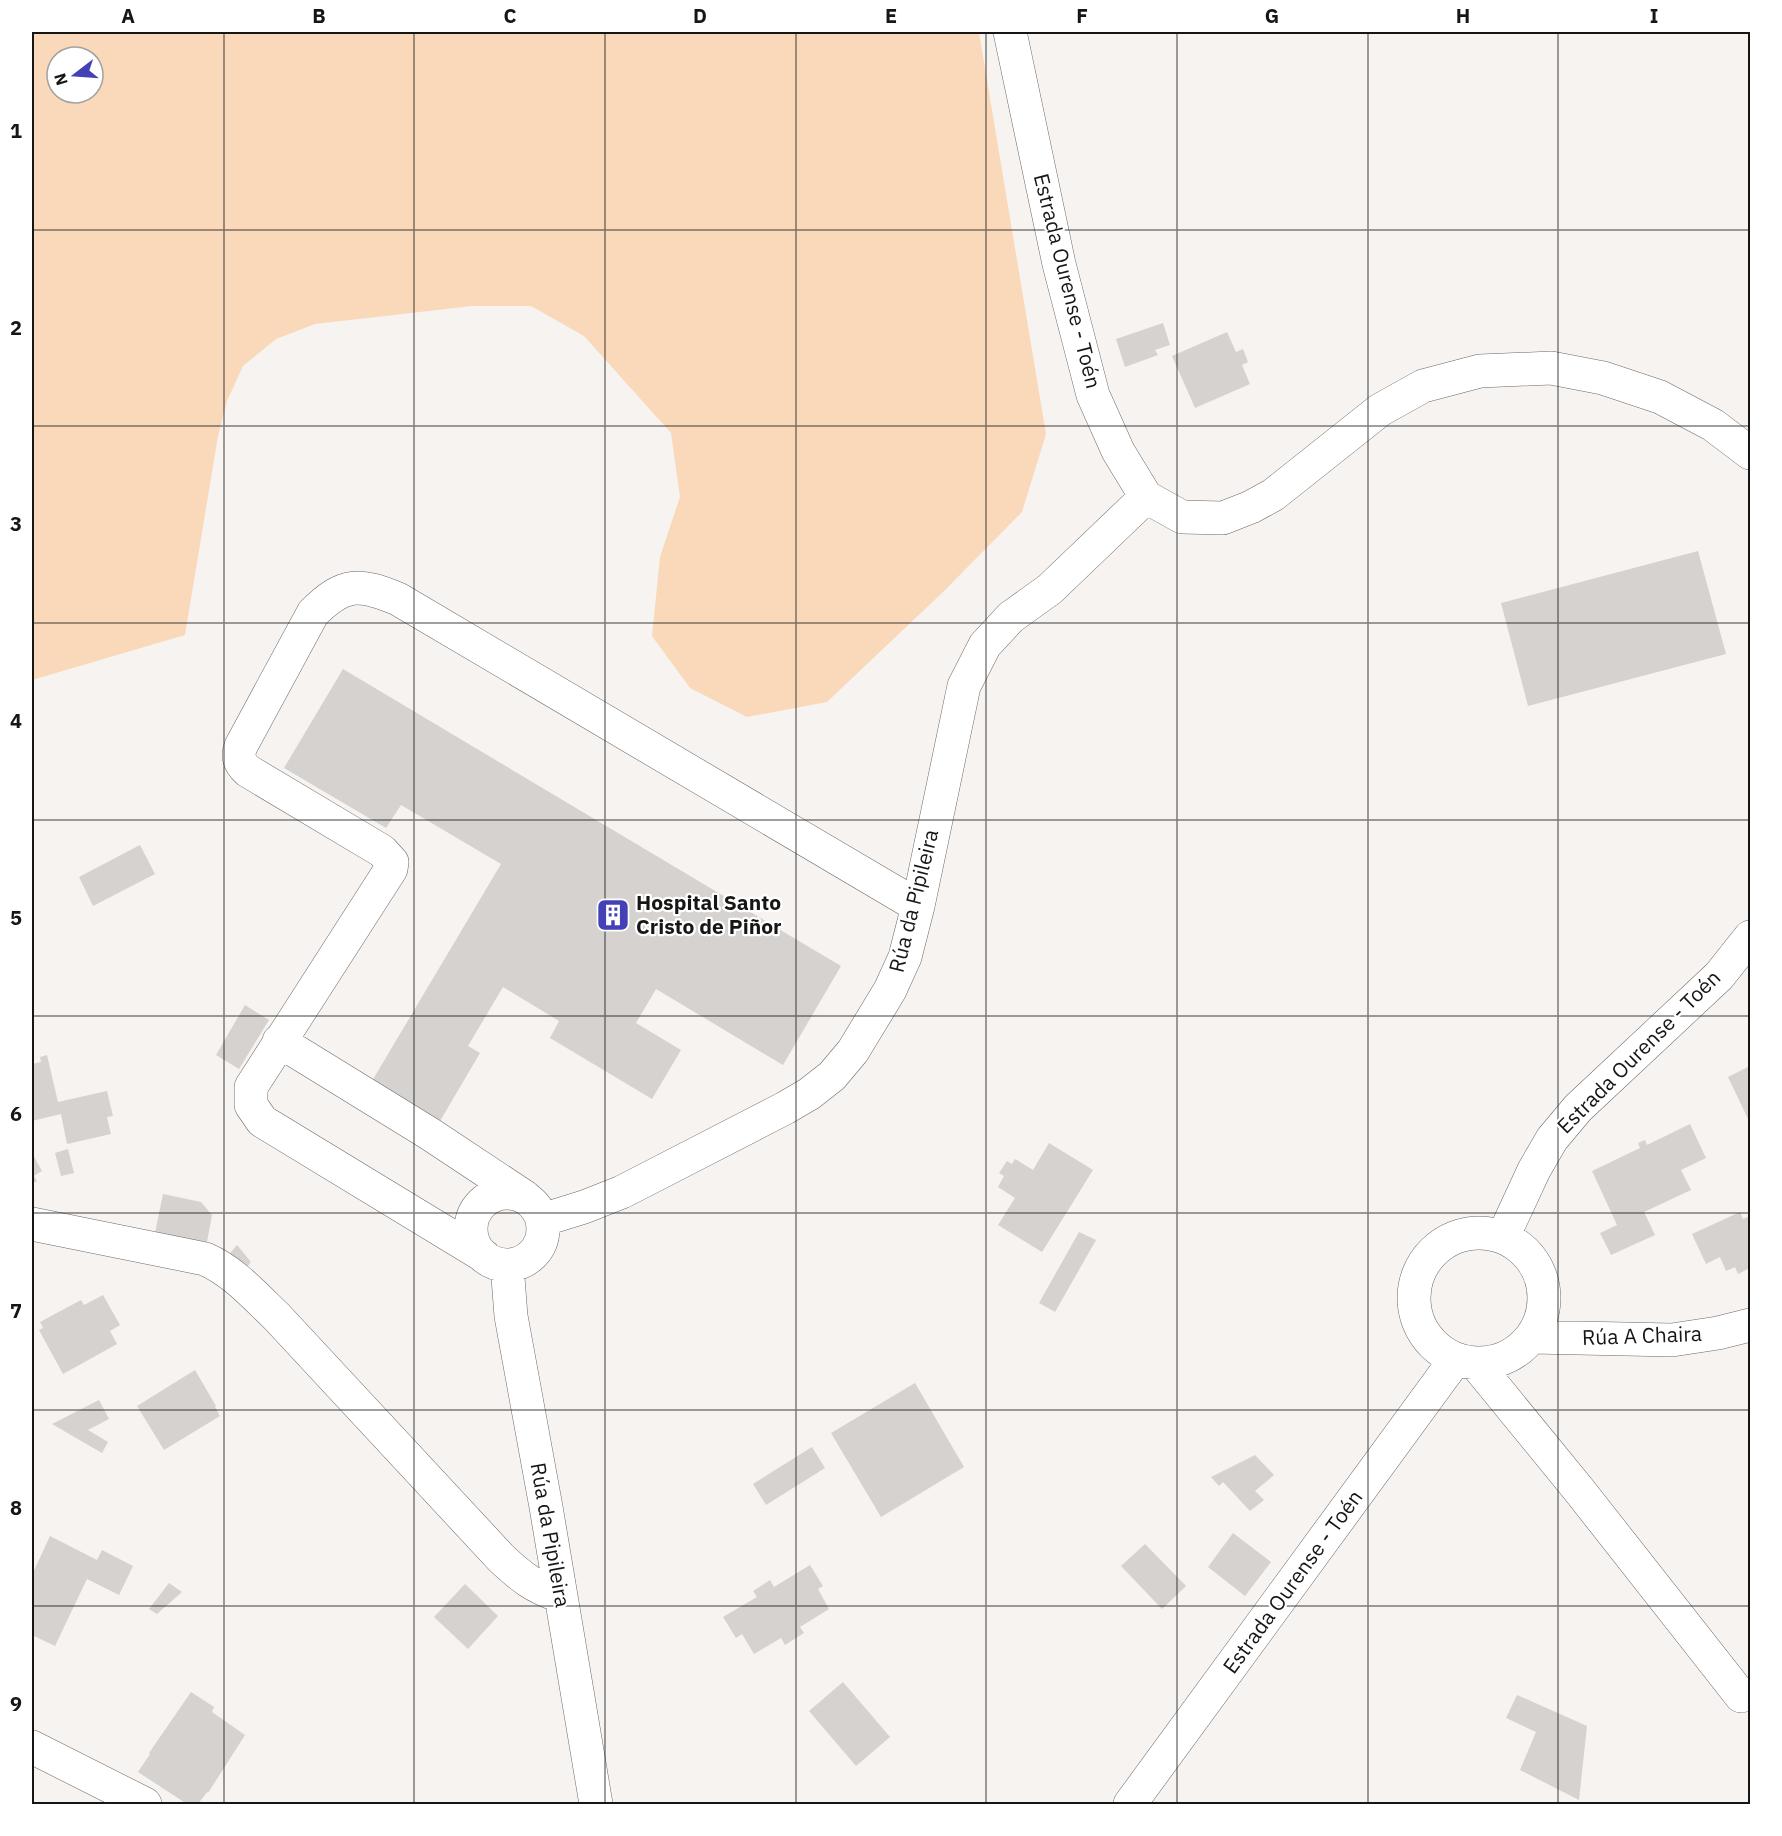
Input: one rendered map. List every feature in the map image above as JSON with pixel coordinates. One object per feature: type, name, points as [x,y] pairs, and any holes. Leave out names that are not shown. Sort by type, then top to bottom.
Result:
[{"type":"street","name":"Estrada Ourense - Toén","points":[[1010,32],[1059,264],[1093,395],[1118,451],[1146,497],[1182,517],[1223,518],[1273,495],[1380,410],[1423,386],[1480,371],[1551,368],[1603,378],[1660,397],[1713,425],[1750,453]]},
{"type":"street","name":"Rúa da Pipileira","points":[[596,1804],[511,1316],[495,1261],[476,1247],[472,1236],[475,1212],[482,1203],[502,1193],[514,1193],[533,1209],[584,1208],[622,1192],[785,1108],[832,1077],[853,1051],[890,990],[905,957],[918,906],[964,686],[985,645],[1011,617],[1050,589],[1146,497]]},
{"type":"street","points":[[279,1041],[430,1134],[533,1209],[542,1238],[538,1248],[524,1261],[495,1261],[262,1120],[251,1105],[251,1087],[279,1041],[392,869],[392,862],[382,851],[248,771],[239,760],[238,752],[241,746],[313,613],[328,598],[345,589],[372,588],[398,598],[918,906]]},
{"type":"street","name":"Estrada Ourense - Toén","points":[[1503,1237],[1534,1170],[1552,1139],[1578,1108],[1719,976],[1750,937]]},
{"type":"street","points":[[32,1224],[205,1259],[216,1264],[277,1317],[501,1558],[521,1577],[538,1588],[560,1596]]},
{"type":"street","points":[[1465,1362],[1498,1362],[1517,1352],[1532,1337],[1541,1319],[1545,1299],[1542,1280],[1534,1262],[1520,1247],[1503,1237],[1480,1232],[1458,1236],[1438,1246],[1422,1264],[1414,1285],[1414,1308],[1421,1330],[1435,1348],[1465,1362],[1579,1490],[1741,1696]]},
{"type":"street","name":"Rúa A Chaira","points":[[1532,1337],[1672,1340],[1718,1333],[1750,1325]]},
{"type":"street","name":"Estrada Ourense - Toén","points":[[1130,1804],[1465,1362]]},
{"type":"street","points":[[32,1747],[145,1804]]},
{"type":"shaded area","points":[[32,32],[979,32],[1046,434],[1022,512],[943,592],[827,702],[747,717],[690,688],[652,636],[660,557],[680,497],[671,433],[584,336],[531,306],[472,306],[315,324],[276,339],[243,366],[227,401],[218,436],[185,635],[32,680]]},
{"type":"building","points":[[1163,323],[1170,345],[1155,350],[1158,355],[1125,367],[1116,339]]},
{"type":"building","points":[[1227,332],[1236,352],[1243,349],[1248,362],[1242,365],[1250,384],[1195,408],[1172,356]]},
{"type":"building","points":[[1698,551],[1726,654],[1528,706],[1501,603]]},
{"type":"building","name":"Hospital Santo Cristo de Piñor","points":[[343,669],[841,966],[783,1065],[656,989],[636,1023],[681,1050],[652,1099],[550,1038],[559,1021],[503,987],[468,1046],[480,1053],[440,1121],[372,1081],[501,864],[401,805],[386,828],[284,768]]},
{"type":"building","points":[[140,845],[155,874],[93,906],[79,877]]},
{"type":"building","points":[[245,1005],[269,1020],[239,1069],[216,1055]]},
{"type":"building","points":[[47,1055],[58,1102],[107,1091],[113,1116],[107,1117],[111,1134],[67,1144],[61,1114],[32,1121],[32,1064],[41,1062],[40,1057]]},
{"type":"building","points":[[1750,1066],[1750,1123],[1728,1077]]},
{"type":"building","points":[[1690,1124],[1706,1158],[1681,1170],[1691,1190],[1644,1212],[1655,1235],[1611,1255],[1600,1233],[1617,1225],[1592,1171],[1640,1148],[1638,1143],[1645,1140],[1647,1145]]},
{"type":"building","points":[[1049,1143],[1093,1170],[1042,1252],[998,1225],[1015,1198],[998,1187],[1004,1176],[999,1173],[1007,1161],[1012,1164],[1015,1159],[1033,1170]]},
{"type":"building","points":[[68,1149],[74,1173],[61,1176],[55,1153]]},
{"type":"building","points":[[32,1153],[42,1171],[34,1176],[37,1181],[32,1184]]},
{"type":"building","points":[[163,1194],[201,1202],[212,1215],[207,1242],[155,1233]]},
{"type":"building","points":[[1740,1212],[1743,1219],[1750,1216],[1750,1268],[1738,1274],[1735,1267],[1726,1271],[1720,1257],[1706,1264],[1692,1234]]},
{"type":"building","points":[[1079,1232],[1096,1240],[1055,1312],[1039,1303]]},
{"type":"building","points":[[237,1245],[251,1262],[243,1272],[226,1258]]},
{"type":"building","points":[[103,1295],[120,1325],[110,1331],[117,1344],[63,1374],[39,1330],[43,1328],[40,1322],[81,1300],[84,1305]]},
{"type":"building","points":[[195,1370],[220,1416],[164,1450],[137,1406]]},
{"type":"building","points":[[915,1383],[964,1467],[881,1517],[831,1433]]},
{"type":"building","points":[[99,1400],[109,1419],[88,1430],[108,1442],[102,1453],[52,1424]]},
{"type":"building","points":[[812,1447],[825,1468],[766,1505],[753,1484]]},
{"type":"building","points":[[1255,1455],[1274,1475],[1255,1491],[1264,1500],[1250,1511],[1223,1482],[1219,1486],[1211,1477]]},
{"type":"building","points":[[1233,1533],[1271,1562],[1245,1596],[1208,1567]]},
{"type":"building","points":[[50,1536],[97,1560],[102,1550],[133,1566],[119,1595],[87,1579],[55,1646],[32,1635],[32,1575]]},
{"type":"building","points":[[1145,1544],[1186,1586],[1162,1609],[1121,1566]]},
{"type":"building","points":[[810,1565],[823,1586],[818,1589],[829,1609],[800,1627],[804,1633],[785,1645],[781,1638],[754,1654],[742,1634],[736,1638],[723,1617],[757,1597],[753,1591],[770,1580],[774,1587]]},
{"type":"building","points":[[169,1583],[182,1592],[157,1614],[149,1609]]},
{"type":"building","points":[[465,1584],[498,1616],[468,1649],[434,1617]]},
{"type":"building","points":[[843,1682],[890,1737],[856,1766],[809,1711]]},
{"type":"building","points":[[191,1692],[214,1707],[212,1712],[245,1735],[208,1793],[198,1804],[187,1804],[138,1772]]},
{"type":"building","points":[[1517,1695],[1587,1726],[1579,1800],[1520,1770],[1536,1732],[1506,1718]]},
{"type":"place","name":"Hospital Santo Cristo de Piñor","points":[[613,915]]}]
